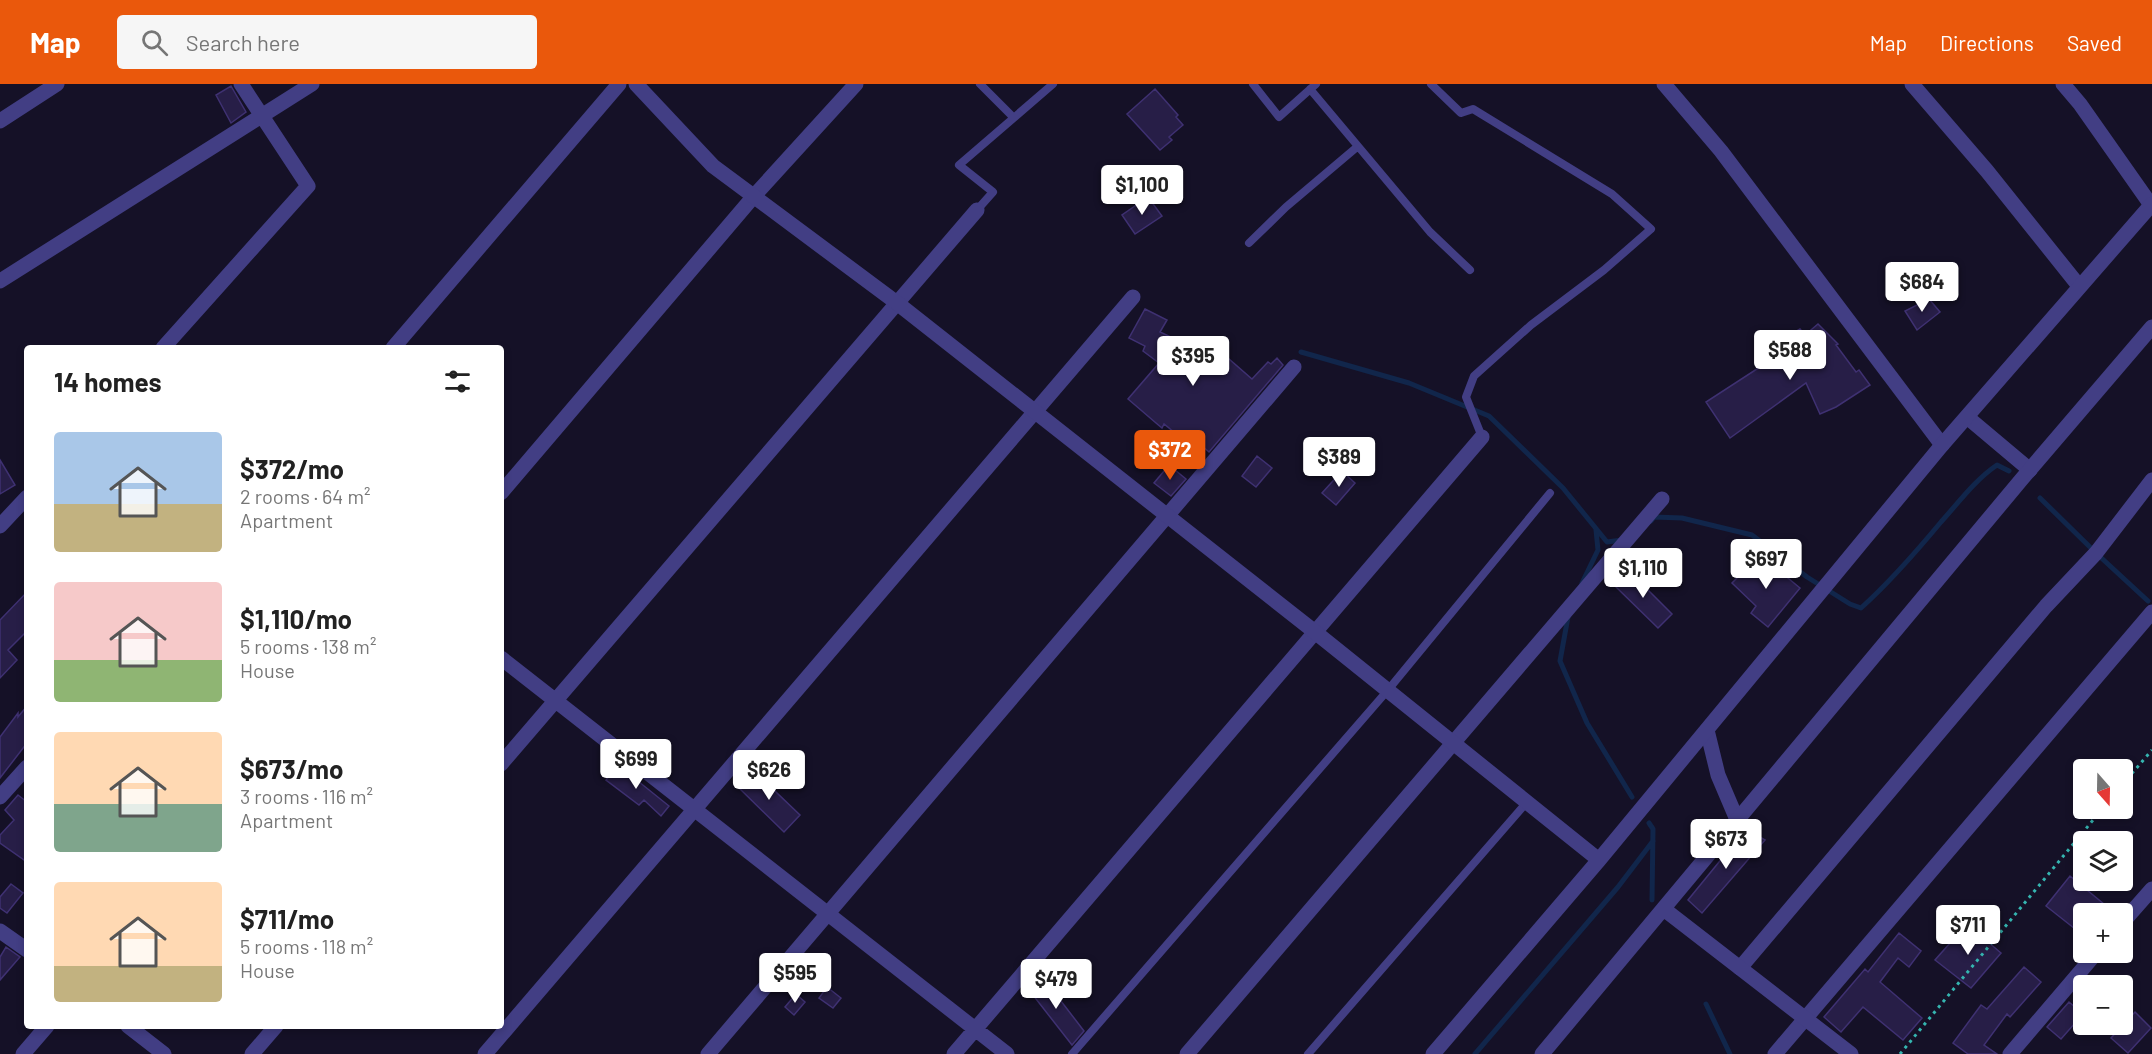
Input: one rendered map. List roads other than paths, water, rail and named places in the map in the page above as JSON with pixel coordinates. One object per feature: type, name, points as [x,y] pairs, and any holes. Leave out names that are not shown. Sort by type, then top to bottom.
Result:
[{"type":"street","points":[[0,121],[57,84]]},
{"type":"street","points":[[166,345],[308,186],[242,84]]},
{"type":"street","points":[[0,281],[312,84]]},
{"type":"street","points":[[396,345],[619,84]]},
{"type":"street","points":[[636,84],[713,166],[897,303],[1315,632],[1599,860]]},
{"type":"street","points":[[504,490],[754,196],[856,84]]},
{"type":"street","points":[[1664,84],[1721,151],[1942,445]]},
{"type":"street","points":[[1912,84],[1987,171],[2079,286]]},
{"type":"street","points":[[1433,1054],[1599,860],[1942,445],[2151,205],[2064,84]]},
{"type":"street","points":[[504,760],[977,210]]},
{"type":"street","points":[[485,1054],[1133,297]]},
{"type":"street","points":[[1542,1054],[2152,327]]},
{"type":"street","points":[[708,1054],[1294,367]]},
{"type":"street","points":[[1967,417],[2030,470]]},
{"type":"street","points":[[954,1054],[1482,437]]},
{"type":"street","points":[[1740,968],[2046,606],[2096,553],[2152,480]]},
{"type":"street","points":[[1187,1054],[1662,499]]},
{"type":"street","points":[[0,526],[24,500]]},
{"type":"street","points":[[1775,1054],[2152,612]]},
{"type":"street","points":[[504,660],[1007,1054]]},
{"type":"street","points":[[1707,730],[1718,775],[1738,822]]},
{"type":"street","points":[[0,797],[24,770]]},
{"type":"street","points":[[2133,911],[2152,889]]},
{"type":"street","points":[[1665,910],[1851,1054]]},
{"type":"street","points":[[0,931],[24,948]]},
{"type":"street","points":[[2010,1054],[2088,963]]},
{"type":"street","points":[[23,1054],[44,1029]]},
{"type":"street","points":[[132,1029],[164,1054]]},
{"type":"street","points":[[252,1054],[273,1029]]},
{"type":"lane","points":[[980,84],[1013,117]]},
{"type":"lane","points":[[977,210],[993,192],[959,165],[1053,84]]},
{"type":"lane","points":[[1253,84],[1279,117],[1313,86],[1357,147],[1430,232],[1470,270]]},
{"type":"lane","points":[[1431,84],[1461,113],[1473,109],[1612,194],[1651,229],[1604,270],[1531,324],[1474,376],[1466,397],[1482,437]]},
{"type":"lane","points":[[1249,243],[1286,207],[1357,147]]},
{"type":"lane","points":[[1072,1054],[1388,690],[1550,493]]},
{"type":"lane","points":[[1308,1054],[1527,802]]},
{"type":"waterway","points":[[1301,352],[1409,383],[1489,416],[1563,488],[1607,542],[1622,540]]},
{"type":"waterway","points":[[1651,521],[1654,517],[1682,518],[1752,535],[1807,577],[1850,604],[1861,608],[1903,566],[1982,477],[1997,465],[2009,471]]},
{"type":"waterway","points":[[2040,498],[2148,601]]},
{"type":"waterway","points":[[1582,583],[1598,550],[1596,530]]},
{"type":"waterway","points":[[1568,617],[1560,661],[1587,723],[1632,797]]},
{"type":"waterway","points":[[1649,823],[1653,829],[1652,900]]},
{"type":"waterway","points":[[1475,1054],[1618,887],[1653,841]]},
{"type":"waterway","points":[[1706,1004],[1730,1054]]}]
